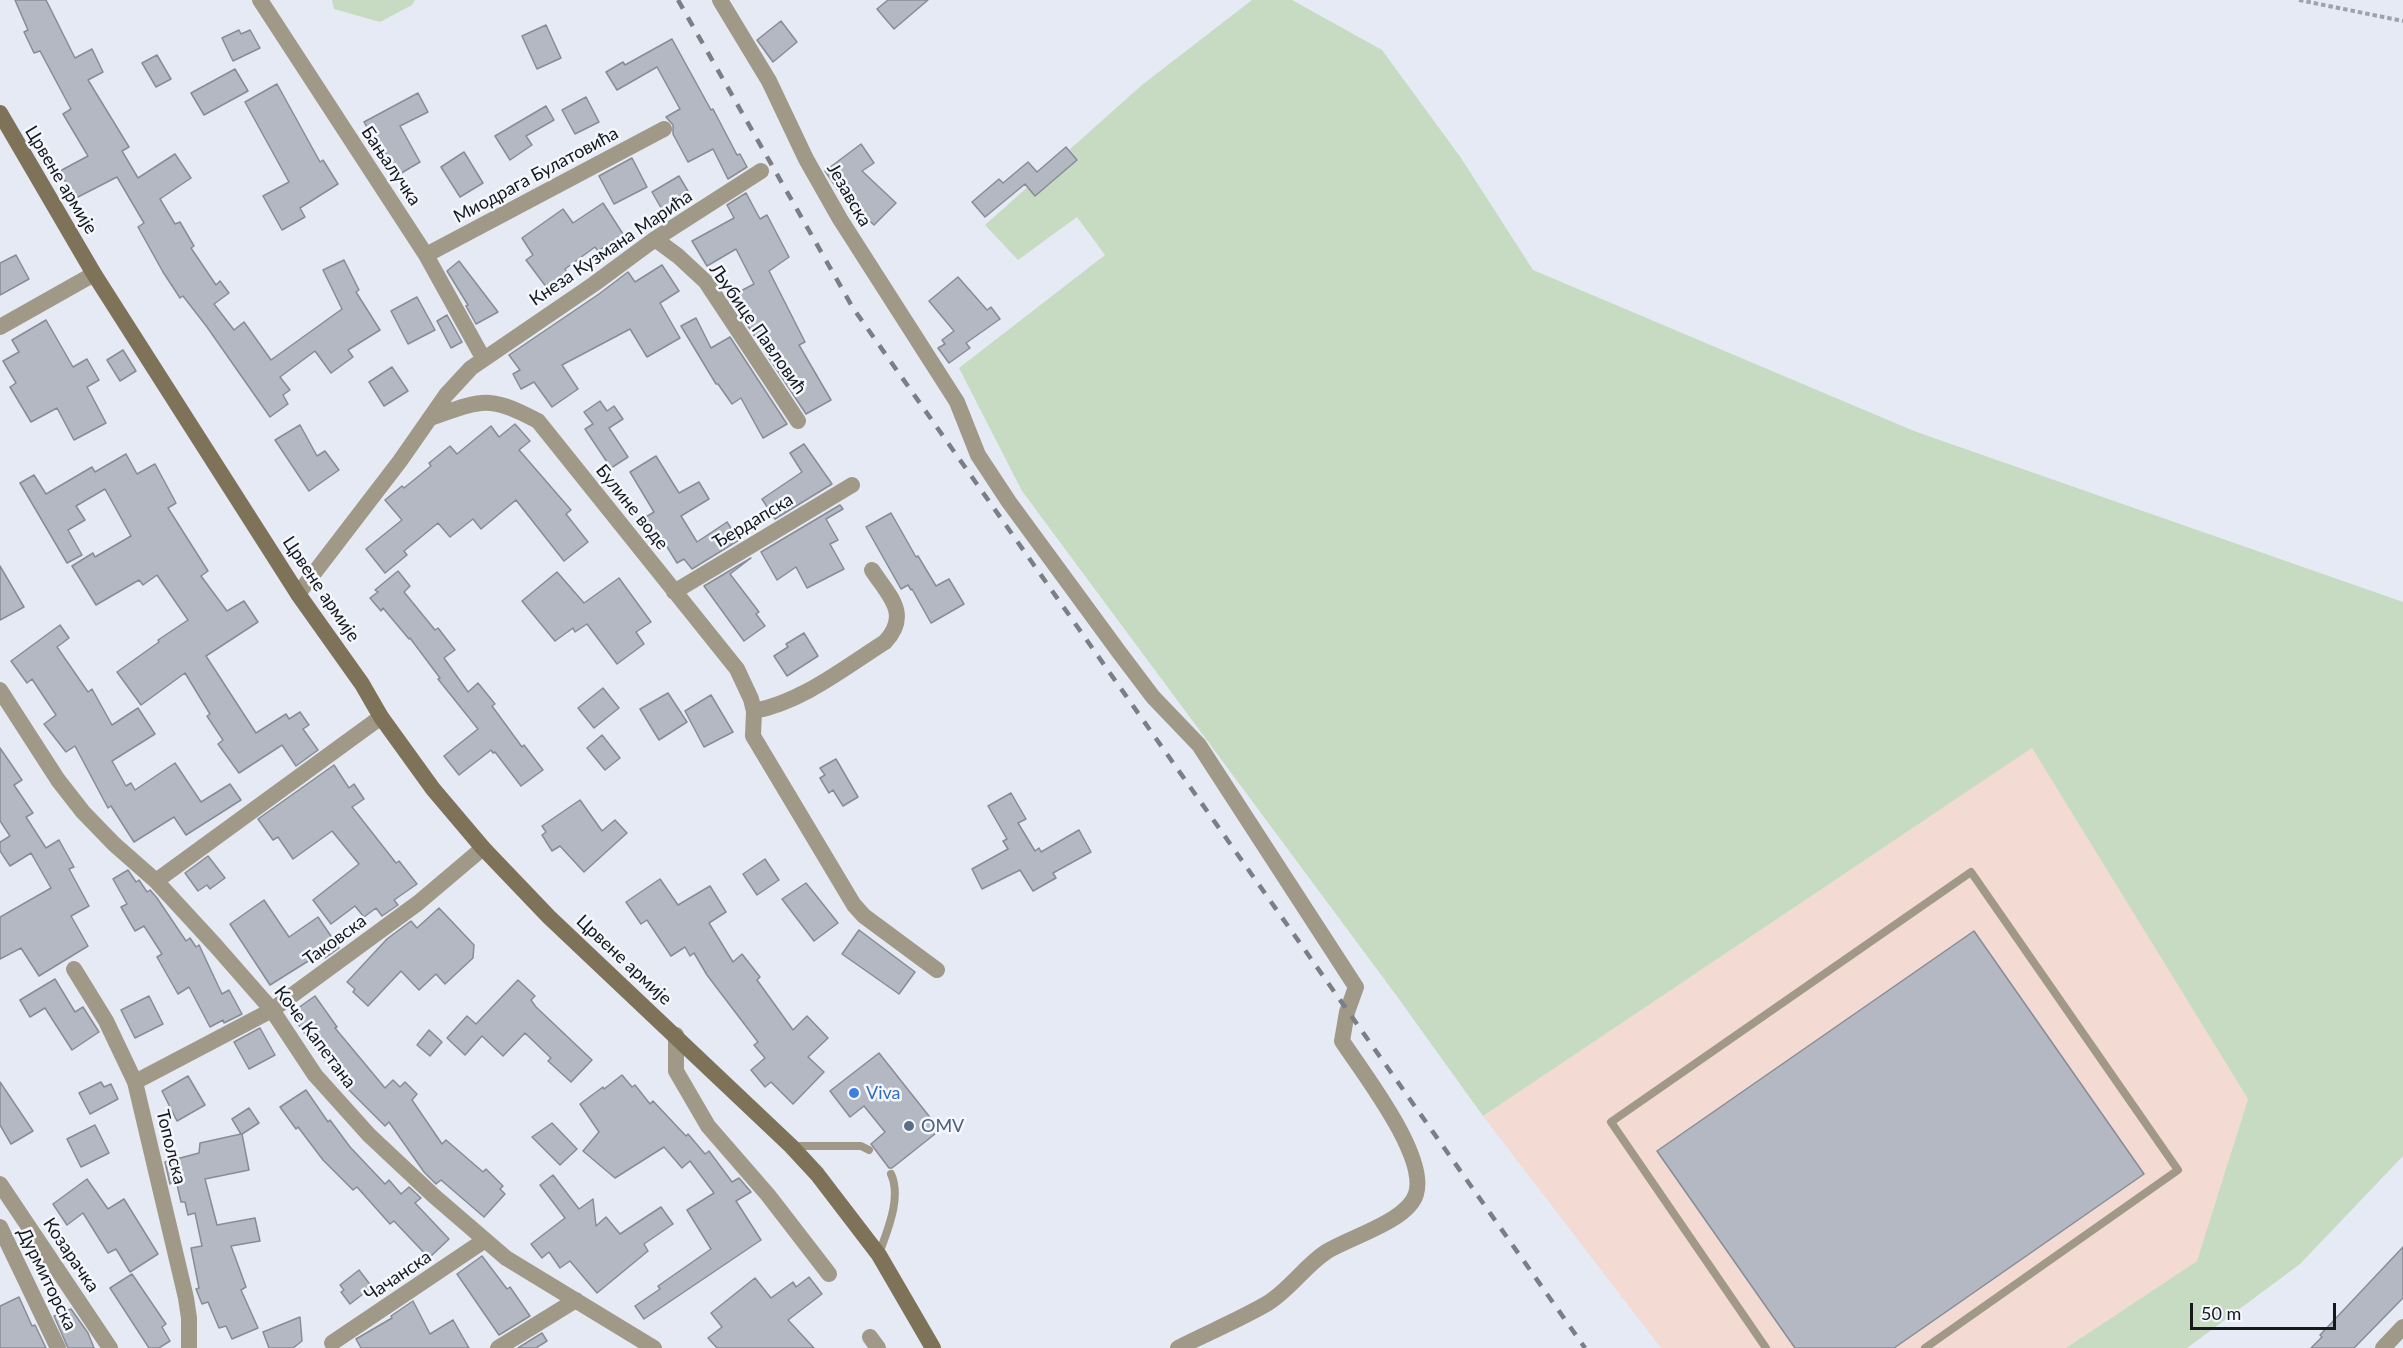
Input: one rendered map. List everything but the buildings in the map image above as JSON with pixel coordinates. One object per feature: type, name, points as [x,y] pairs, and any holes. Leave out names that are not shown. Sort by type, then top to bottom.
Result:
[{"type":"main road","name":"Црвене армије","points":[[0,113],[94,274],[298,594],[433,789],[483,848],[549,917],[676,1035],[817,1174],[879,1255],[933,1348]]},
{"type":"street","name":"Бањалучка","points":[[260,0],[426,255],[483,358]]},
{"type":"street","name":"Језавска","points":[[720,0],[769,81],[806,159],[840,219],[957,402],[978,455],[1009,502],[1153,697],[1199,745],[1356,987],[1347,1012],[1342,1041],[1396,1122],[1409,1149],[1416,1177],[1417,1193],[1401,1214],[1324,1254],[1268,1303],[1178,1348]]},
{"type":"street","name":"Миодрага Булатовића","points":[[426,255],[664,129]]},
{"type":"street","name":"Кнеза Кузмана Марића","points":[[483,358],[594,284],[655,238],[761,171]]},
{"type":"street","name":"Љубице Павловић","points":[[655,238],[706,282],[798,422]]},
{"type":"street","points":[[0,327],[94,274]]},
{"type":"street","points":[[298,594],[460,378],[483,358]]},
{"type":"street","name":"Булине воде","points":[[430,418],[489,402],[518,411],[538,422],[737,669],[746,685],[754,711],[753,736],[854,905],[864,916],[937,970]]},
{"type":"street","name":"Ђердапска","points":[[674,591],[852,484]]},
{"type":"street","points":[[754,711],[773,708],[792,700],[885,642],[894,632],[898,615],[896,606],[872,570]]},
{"type":"street","name":"Коче Капетана","points":[[0,690],[58,780],[83,812],[114,844],[156,881],[272,1010],[315,1075],[369,1135],[434,1196],[507,1258],[654,1348]]},
{"type":"street","points":[[156,881],[381,717]]},
{"type":"street","name":"Таковска","points":[[135,1082],[272,1010],[418,903],[483,848]]},
{"type":"street","name":"Тополска","points":[[74,969],[106,1021],[135,1082],[186,1298],[189,1348]]},
{"type":"street","points":[[676,1035],[676,1071],[708,1126],[768,1195],[829,1274]]},
{"type":"street","name":"Козарачка","points":[[0,1184],[110,1348]]},
{"type":"street","name":"Дурмиторска","points":[[0,1227],[58,1348]]},
{"type":"street","name":"Чачанска","points":[[332,1343],[485,1240]]},
{"type":"street","points":[[498,1348],[576,1300]]},
{"type":"street","points":[[2383,1348],[2403,1327]]},
{"type":"lane","points":[[1766,1348],[1611,1122],[1971,872],[2178,1170],[1925,1348]]},
{"type":"lane","points":[[791,1146],[861,1146],[869,1150]]},
{"type":"lane","points":[[879,1255],[895,1194],[891,1174]]},
{"type":"path","points":[[2299,0],[2403,21]]},
{"type":"shaded area","points":[[2032,748],[2248,1099],[2197,1261],[2066,1348],[1661,1348],[1483,1116]]},
{"type":"green space","points":[[332,0],[415,0],[412,5],[380,22],[334,9]]},
{"type":"green space","points":[[1252,0],[1292,0],[1382,50],[1461,158],[1533,270],[1914,431],[2403,602],[2403,1156],[2300,1264],[2187,1348],[2066,1348],[2197,1261],[2248,1099],[2032,748],[1483,1116],[1396,995],[1022,491],[959,368],[1105,255],[1077,217],[1018,260],[985,225],[1142,85]]},
{"type":"railway","points":[[678,0],[853,308],[1585,1348]]},
{"type":"place","name":"Viva","points":[[854,1093]]},
{"type":"place","name":"OMV","points":[[909,1126]]}]
